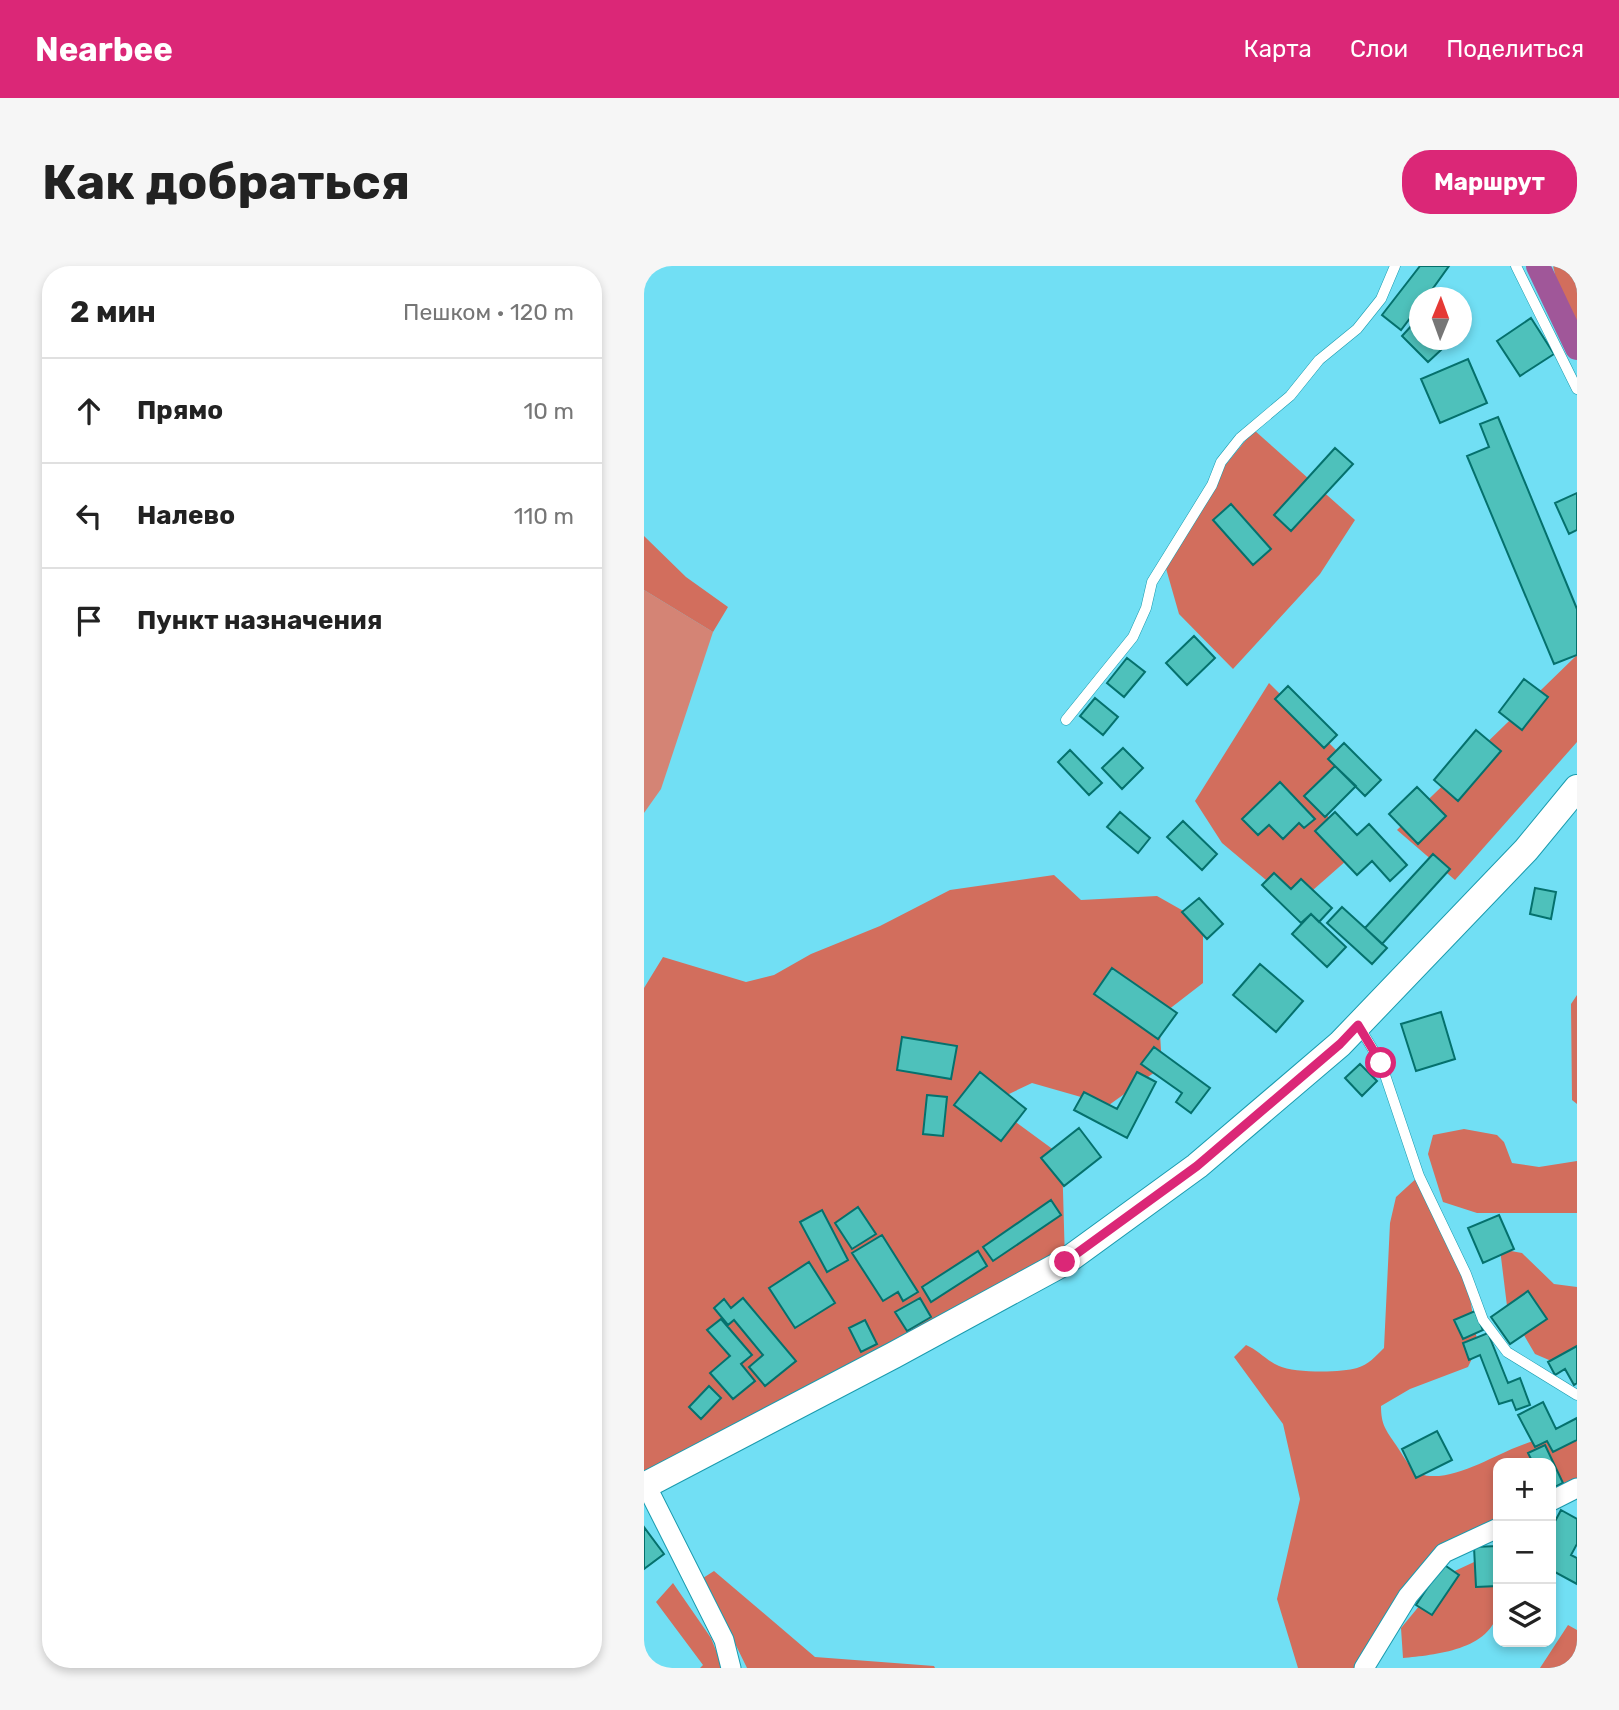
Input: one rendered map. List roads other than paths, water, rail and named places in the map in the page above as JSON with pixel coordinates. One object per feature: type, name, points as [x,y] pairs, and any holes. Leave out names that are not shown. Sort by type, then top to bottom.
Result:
[{"type":"street","points":[[731,1668],[724,1640],[645,1486],[1065,1262],[1197,1166],[1340,1044],[1525,850],[1577,788]]},
{"type":"street","points":[[1556,1498],[1577,1488]]},
{"type":"street","points":[[1364,1668],[1408,1596],[1444,1553],[1493,1530]]},
{"type":"lane","points":[[1066,720],[1133,637],[1146,608],[1152,582],[1212,485],[1221,462],[1240,438],[1290,396],[1319,360],[1357,328],[1381,299],[1395,266]]},
{"type":"lane","points":[[1516,266],[1577,389]]},
{"type":"lane","points":[[1358,1025],[1381,1063],[1419,1176],[1466,1274],[1483,1320],[1507,1352],[1577,1395]]},
{"type":"waterway","points":[[1538,266],[1577,348]]}]
